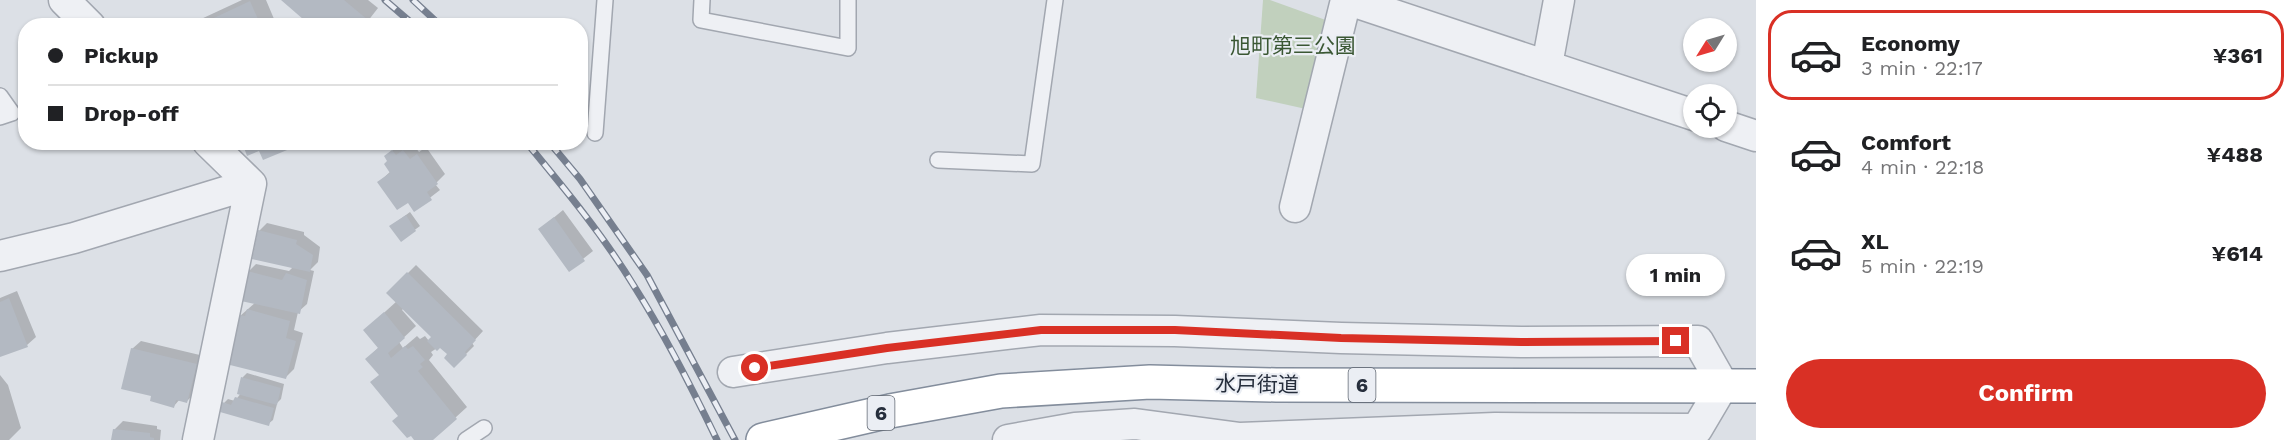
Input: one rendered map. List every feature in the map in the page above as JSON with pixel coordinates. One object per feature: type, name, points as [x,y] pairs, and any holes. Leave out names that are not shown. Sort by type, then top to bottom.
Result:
[{"type":"highway","name":"水戸街道","points":[[763,440],[890,411],[1001,391],[1150,382],[1276,385],[1756,386]]},
{"type":"street","points":[[64,0],[82,18]]},
{"type":"street","points":[[1295,207],[1348,0],[1683,111]]},
{"type":"street","points":[[1547,65],[1559,0]]},
{"type":"street","points":[[1737,130],[1756,136]]},
{"type":"street","points":[[216,150],[250,184]]},
{"type":"street","points":[[0,256],[74,238],[250,184]]},
{"type":"street","points":[[198,440],[250,184]]},
{"type":"street","points":[[733,372],[887,348],[1041,330],[1175,330],[1341,338],[1476,341],[1698,341],[1723,385],[1697,429],[1496,428],[1239,439],[1135,424],[1075,428],[1008,440]]},
{"type":"lane","points":[[595,133],[605,0]]},
{"type":"lane","points":[[702,0],[701,20],[848,48],[848,0]]},
{"type":"lane","points":[[938,160],[1032,164],[1055,0]]},
{"type":"lane","points":[[0,96],[12,113],[0,117]]},
{"type":"lane","points":[[466,440],[484,428]]},
{"type":"green space","name":"旭町第三公園","points":[[1263,0],[1270,0],[1334,23],[1306,109],[1256,98]]},
{"type":"building","points":[[281,0],[344,0],[366,18],[302,18]]},
{"type":"building","points":[[250,1],[257,18],[214,18]]},
{"type":"building","points":[[245,150],[287,150],[263,160],[259,151],[247,156]]},
{"type":"building","points":[[392,150],[396,155],[403,150],[410,159],[417,154],[438,184],[427,192],[432,200],[414,212],[408,203],[397,210],[377,182],[390,173],[384,164],[387,161],[384,156]]},
{"type":"building","points":[[406,215],[416,231],[401,242],[389,226]]},
{"type":"building","points":[[554,217],[585,261],[569,272],[538,229]]},
{"type":"building","points":[[258,230],[297,240],[296,244],[313,255],[310,272],[252,259]]},
{"type":"building","points":[[247,271],[282,280],[286,273],[307,280],[300,314],[241,301]]},
{"type":"building","points":[[407,272],[476,340],[465,352],[467,355],[454,368],[444,358],[447,354],[440,348],[437,351],[427,341],[431,337],[386,293]]},
{"type":"building","points":[[9,298],[28,347],[0,357],[0,302]]},
{"type":"building","points":[[247,309],[290,321],[286,338],[296,341],[286,379],[226,364],[239,315],[245,316]]},
{"type":"building","points":[[384,312],[405,338],[388,353],[391,358],[405,346],[408,349],[413,346],[425,360],[420,364],[423,367],[418,371],[457,419],[433,440],[414,440],[411,436],[407,438],[392,421],[398,416],[370,382],[379,375],[365,359],[378,348],[363,330]]},
{"type":"building","points":[[131,348],[197,364],[187,403],[176,400],[174,408],[150,401],[151,396],[121,389]]},
{"type":"building","points":[[241,377],[281,388],[277,405],[237,394]]},
{"type":"building","points":[[235,397],[274,408],[269,426],[220,412],[222,402],[231,405]]},
{"type":"building","points":[[113,429],[150,433],[150,437],[154,440],[111,440]]},
{"type":"railway","points":[[385,0],[406,18]]},
{"type":"railway","points":[[413,0],[432,18]]},
{"type":"railway","points":[[533,150],[583,212],[622,267],[688,381],[717,440]]},
{"type":"railway","points":[[556,150],[580,179],[647,275],[735,440]]},
{"type":"route","points":[[755,368],[887,348],[1041,330],[1175,330],[1341,338],[1521,342],[1676,341]]}]
